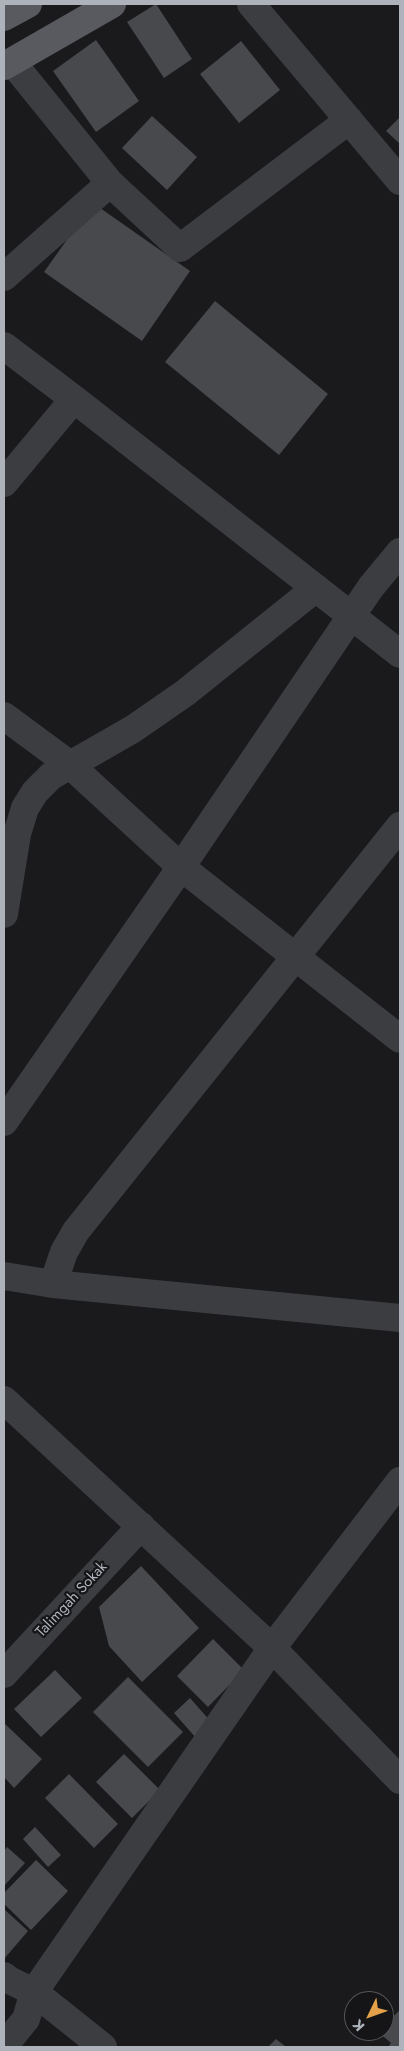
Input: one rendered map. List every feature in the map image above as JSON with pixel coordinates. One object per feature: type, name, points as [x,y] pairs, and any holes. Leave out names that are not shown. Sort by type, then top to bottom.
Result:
[{"type":"main road","points":[[8,64],[112,4]]},
{"type":"street","points":[[251,4],[400,181]]},
{"type":"street","points":[[8,64],[110,184],[180,248],[349,120]]},
{"type":"street","points":[[4,277],[110,184]]},
{"type":"street","points":[[4,346],[74,398],[400,654]]},
{"type":"street","points":[[4,483],[74,398]]},
{"type":"street","points":[[4,1122],[181,867],[351,615],[400,552]]},
{"type":"street","points":[[4,914],[17,834],[25,808],[35,792],[51,776],[68,764],[133,729],[185,693],[316,588]]},
{"type":"street","points":[[4,716],[68,764],[181,867],[297,956],[400,1039]]},
{"type":"street","points":[[53,1284],[64,1252],[76,1231],[400,826]]},
{"type":"street","points":[[4,1276],[53,1284],[400,1318]]},
{"type":"street","points":[[4,1400],[272,1648],[400,1780]]},
{"type":"street","points":[[4,2046],[26,2019],[34,1992],[272,1648],[400,1481]]},
{"type":"street","name":"Talimgah Sokak","points":[[4,1674],[141,1526]]},
{"type":"street","points":[[4,1976],[34,1992],[103,2047]]},
{"type":"building","points":[[156,4],[192,59],[164,78],[127,22]]},
{"type":"building","points":[[96,40],[139,101],[96,132],[53,71]]},
{"type":"building","points":[[241,41],[280,90],[239,123],[200,74]]},
{"type":"building","points":[[152,116],[197,157],[167,190],[122,148]]},
{"type":"building","points":[[400,117],[400,144],[386,131]]},
{"type":"building","points":[[93,203],[190,271],[142,341],[44,272]]},
{"type":"building","points":[[215,301],[328,394],[279,455],[165,362]]},
{"type":"building","points":[[141,1566],[199,1628],[142,1682],[109,1646],[99,1607]]},
{"type":"building","points":[[213,1639],[244,1670],[208,1707],[177,1676]]},
{"type":"building","points":[[55,1670],[82,1698],[41,1737],[14,1709]]},
{"type":"building","points":[[128,1677],[183,1732],[148,1767],[93,1712]]},
{"type":"building","points":[[190,1698],[212,1723],[196,1738],[174,1713]]},
{"type":"building","points":[[4,1723],[42,1759],[14,1788],[4,1777]]},
{"type":"building","points":[[124,1754],[160,1790],[132,1818],[96,1782]]},
{"type":"building","points":[[69,1774],[118,1824],[94,1848],[45,1798]]},
{"type":"building","points":[[35,1827],[61,1855],[48,1867],[23,1839]]},
{"type":"building","points":[[7,1847],[25,1863],[4,1886],[4,1851]]},
{"type":"building","points":[[36,1860],[68,1891],[31,1930],[4,1904],[4,1893]]},
{"type":"building","points":[[4,1909],[28,1931],[4,1959]]},
{"type":"building","points":[[400,2010],[400,2047],[388,2047],[391,2043],[389,2041],[394,2041],[394,2016]]},
{"type":"building","points":[[276,2039],[286,2047],[268,2047]]}]
